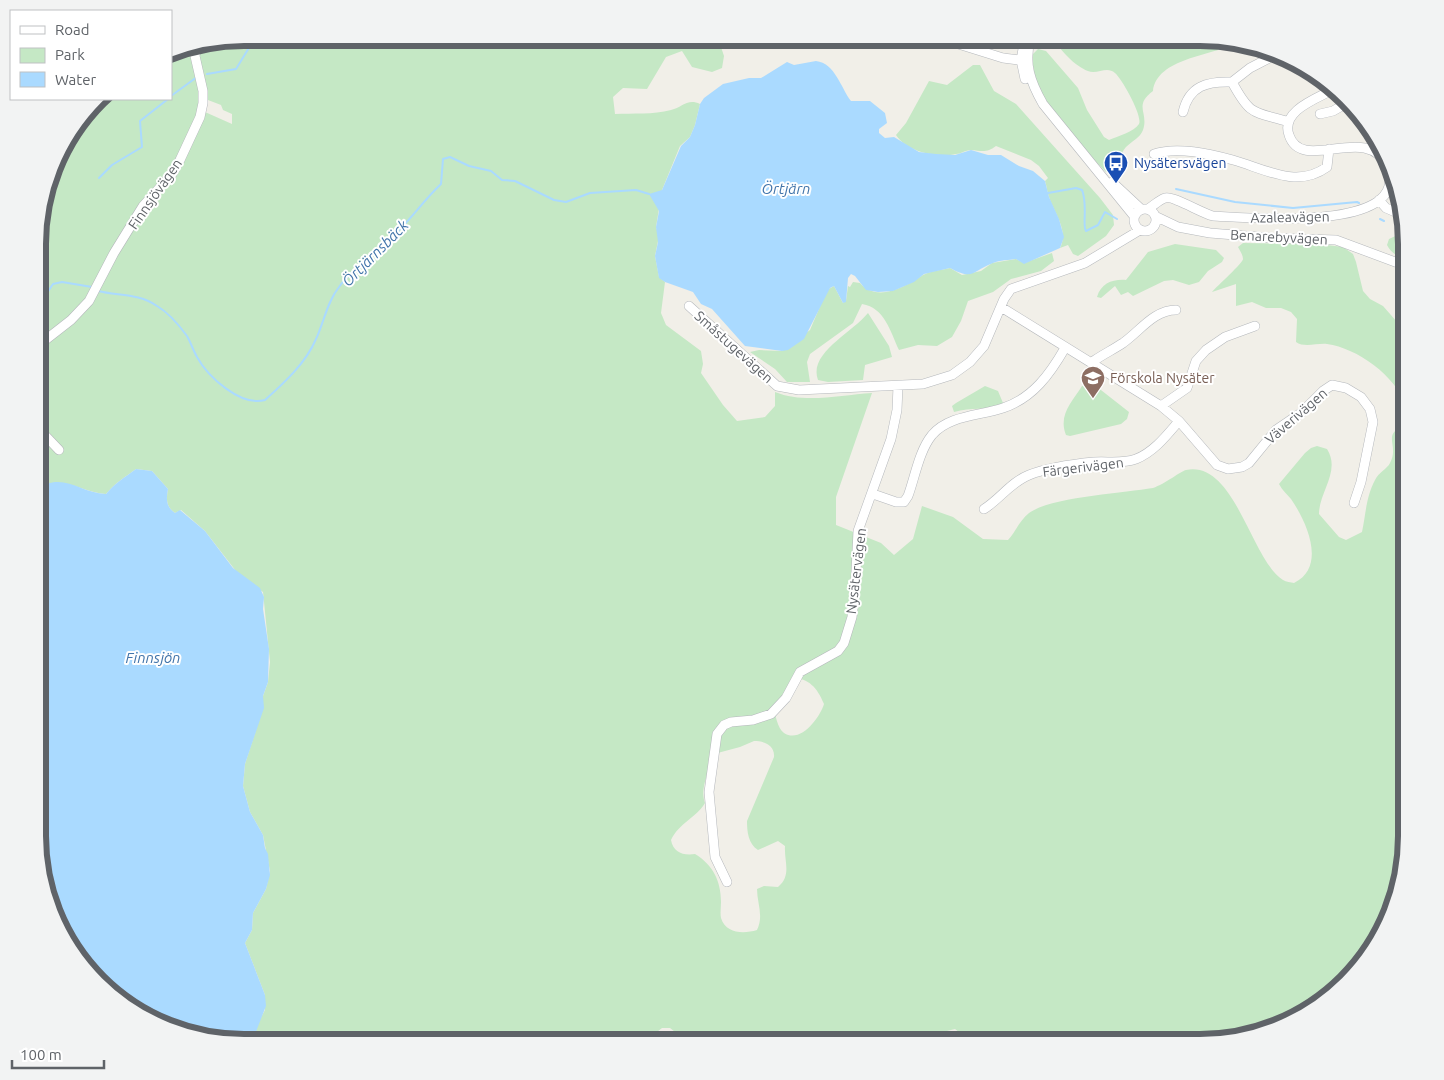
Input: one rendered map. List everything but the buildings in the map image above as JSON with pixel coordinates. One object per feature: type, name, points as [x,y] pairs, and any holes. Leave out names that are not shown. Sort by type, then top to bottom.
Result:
[{"type":"street","points":[[965,46],[1003,58],[1024,60]]},
{"type":"street","name":"Benarebyvägen","points":[[1025,46],[1026,84],[1100,173],[1116,184],[1144,217],[1147,231],[1153,227],[1178,227]]},
{"type":"street","name":"Benarebyvägen","points":[[1024,60],[1028,46]]},
{"type":"street","name":"Finnsjövägen","points":[[46,340],[71,320],[89,301],[114,253],[143,206],[172,174],[180,160],[200,117],[203,103],[203,91],[196,52]]},
{"type":"street","points":[[1183,112],[1188,97],[1196,88],[1215,81],[1232,82],[1250,68],[1268,58]]},
{"type":"street","points":[[1232,82],[1241,100],[1249,108],[1289,122]]},
{"type":"street","points":[[1327,93],[1296,111],[1289,122],[1289,136],[1298,147],[1309,151],[1355,147],[1368,148],[1375,153]]},
{"type":"street","points":[[1320,114],[1334,111],[1342,106]]},
{"type":"street","points":[[1154,154],[1166,150],[1212,156],[1234,160],[1272,174],[1301,178],[1313,176],[1327,167],[1329,149]]},
{"type":"street","points":[[1389,186],[1379,200],[1386,208],[1395,212]]},
{"type":"street","name":"Azaleavägen","points":[[1144,217],[1159,202],[1171,197],[1196,211],[1213,216],[1301,220],[1337,216],[1379,200]]},
{"type":"street","points":[[898,386],[938,381],[961,369],[984,346],[1007,294],[1014,287],[1085,263],[1106,253],[1127,237],[1144,217],[1156,222],[1153,227]]},
{"type":"street","name":"Benarebyvägen","points":[[1144,217],[1178,227],[1210,233],[1336,240],[1398,263]]},
{"type":"street","name":"Småstugevägen","points":[[689,306],[777,386],[784,389],[898,386]]},
{"type":"street","name":"Väverivägen","points":[[1001,307],[1161,406],[1179,421],[1217,465],[1228,469],[1242,467],[1276,430],[1309,407],[1323,390],[1332,385],[1346,388],[1361,397],[1372,415],[1370,440],[1354,503]]},
{"type":"street","points":[[1092,364],[1095,360],[1122,344],[1156,316],[1164,311],[1176,310]]},
{"type":"street","points":[[1161,406],[1186,388],[1196,361],[1206,350],[1225,337],[1255,326]]},
{"type":"street","points":[[873,494],[896,502],[904,502],[908,496],[924,449],[939,429],[952,422],[1003,408],[1021,400],[1044,380],[1065,348]]},
{"type":"street","name":"Nysätervägen","points":[[727,882],[715,857],[709,792],[717,734],[724,725],[731,722],[753,720],[771,714],[786,698],[800,672],[842,648],[852,617],[858,531],[873,494],[895,425],[898,386]]},
{"type":"street","name":"Färgerivägen","points":[[984,509],[1004,491],[1028,475],[1094,462],[1127,461],[1137,458],[1160,442],[1179,421]]},
{"type":"street","points":[[46,436],[59,450]]},
{"type":"green space","points":[[244,46],[721,46],[724,56],[722,68],[712,72],[692,67],[682,51],[666,57],[647,89],[623,88],[613,97],[615,114],[657,113],[675,109],[692,102],[700,104],[690,137],[680,146],[662,190],[656,227],[659,236],[655,256],[659,277],[665,282],[661,313],[666,325],[701,351],[703,364],[701,373],[723,405],[737,421],[765,417],[775,406],[775,392],[798,398],[872,393],[836,497],[836,525],[881,543],[894,555],[913,539],[922,506],[953,517],[983,539],[1008,540],[1026,516],[1039,508],[1070,499],[1153,488],[1186,470],[1203,471],[1217,480],[1230,495],[1261,553],[1272,569],[1283,580],[1294,583],[1304,576],[1310,566],[1311,544],[1303,520],[1291,499],[1279,484],[1311,448],[1317,446],[1327,449],[1332,465],[1319,514],[1339,537],[1346,540],[1362,532],[1372,486],[1377,477],[1389,465],[1393,451],[1392,436],[1398,428],[1398,836],[1396,862],[1391,887],[1383,912],[1371,935],[1349,966],[1330,985],[1299,1007],[1276,1019],[1226,1032],[1200,1034],[962,1034],[955,1029],[947,1031],[945,1034],[678,1034],[670,1028],[662,1028],[654,1034],[254,1034],[265,1010],[265,995],[245,943],[252,930],[253,913],[266,889],[270,871],[263,835],[250,812],[243,786],[245,764],[263,708],[263,696],[268,682],[270,662],[263,592],[239,575],[205,531],[181,510],[175,513],[172,511],[167,502],[168,489],[152,471],[136,469],[106,494],[64,483],[47,484],[46,244],[50,205],[61,168],[73,145],[87,124],[108,100],[172,100],[172,60],[218,48]],"holes":[[[208,100],[221,105],[223,110],[232,114],[232,124],[205,112]],[[792,677],[812,685],[824,704],[809,728],[797,735],[790,735],[782,731],[778,725],[773,708],[786,690]],[[754,741],[768,744],[773,749],[774,757],[747,821],[747,829],[750,841],[758,850],[778,841],[785,846],[786,873],[785,878],[778,887],[764,886],[757,889],[760,915],[757,930],[736,932],[727,927],[721,918],[721,894],[718,880],[711,868],[695,854],[683,854],[676,850],[671,840],[678,829],[697,813],[705,803],[703,791],[710,755]]]},
{"type":"green space","points":[[1059,46],[1200,46],[1224,48],[1187,60],[1164,71],[1157,80],[1153,91],[1144,101],[1142,133],[1124,150],[1115,172],[1106,172],[1076,141],[1054,114],[1038,85],[1033,54],[1038,49],[1046,51],[1078,88],[1087,110],[1104,137],[1109,140],[1126,134],[1137,127],[1139,124],[1138,114],[1127,90],[1115,73],[1110,70],[1088,71],[1068,57]]},
{"type":"green space","points":[[973,65],[980,65],[994,91],[1016,104],[1113,215],[1114,225],[1106,236],[1078,256],[1073,254],[1068,245],[1060,248],[1063,235],[1062,228],[1048,193],[1045,181],[1048,178],[1039,166],[1031,160],[996,146],[984,151],[969,150],[948,155],[932,154],[907,146],[896,135],[906,123],[929,81],[947,85]]},
{"type":"green space","points":[[1397,235],[1398,255],[1393,253],[1387,245],[1389,239]]},
{"type":"green space","points":[[1243,243],[1319,244],[1343,247],[1353,254],[1363,291],[1370,299],[1383,306],[1398,323],[1398,390],[1385,374],[1363,357],[1351,351],[1327,344],[1303,345],[1296,342],[1297,319],[1291,312],[1281,308],[1266,308],[1252,302],[1236,306],[1236,284],[1212,292],[1242,261],[1243,259],[1238,247]]},
{"type":"green space","points":[[1175,244],[1216,250],[1224,258],[1222,262],[1208,271],[1199,282],[1189,285],[1173,280],[1164,281],[1133,296],[1128,292],[1121,295],[1115,286],[1101,298],[1097,297],[1101,288],[1108,283],[1126,280],[1148,252]]},
{"type":"green space","points":[[1052,253],[1054,261],[1041,271],[1011,279],[993,292],[968,301],[961,321],[952,337],[937,346],[918,345],[899,350],[886,321],[876,310],[862,304],[853,323],[810,354],[807,362],[810,382],[787,382],[775,369],[750,352],[759,350],[782,351],[810,330],[827,290],[834,286],[843,303],[846,301],[848,286],[850,287],[853,282],[860,283],[867,289],[875,292],[891,291],[933,272],[950,268],[962,275],[981,271],[992,263],[1016,259],[1024,263]]},
{"type":"green space","points":[[868,313],[889,346],[892,357],[865,365],[863,380],[828,382],[818,380],[817,370],[819,361],[825,352]]},
{"type":"green space","name":"Förskola Nysäter","points":[[1092,383],[1129,412],[1127,419],[1121,424],[1070,436],[1066,435],[1064,421],[1070,403],[1082,386]]},
{"type":"green space","points":[[985,386],[998,391],[1003,403],[991,407],[954,412],[952,406]]},
{"type":"water","name":"Örtjärn","points":[[816,61],[823,63],[833,71],[851,101],[870,101],[885,113],[887,123],[879,129],[879,133],[885,138],[894,137],[919,152],[955,155],[971,150],[988,155],[1001,155],[1019,166],[1033,171],[1045,181],[1049,197],[1059,219],[1064,237],[1060,248],[1024,264],[1016,259],[996,262],[969,274],[964,274],[950,268],[924,274],[914,282],[893,291],[878,292],[866,290],[855,276],[851,274],[848,278],[846,302],[843,303],[834,286],[830,288],[804,339],[788,350],[782,351],[745,346],[712,309],[701,304],[693,292],[659,278],[655,256],[658,242],[656,227],[659,211],[649,194],[662,190],[681,146],[690,137],[700,104],[704,98],[723,84],[749,78],[761,78],[787,62],[794,65]]},
{"type":"water","name":"Finnsjön","points":[[136,469],[152,471],[168,489],[167,503],[172,511],[175,513],[180,510],[205,531],[233,568],[260,588],[264,597],[263,609],[269,649],[268,682],[263,696],[264,708],[245,764],[243,786],[250,812],[263,835],[268,854],[270,875],[266,889],[253,913],[252,930],[245,943],[265,995],[266,1006],[255,1034],[218,1032],[180,1023],[156,1013],[124,993],[104,976],[80,946],[61,912],[53,887],[48,862],[46,836],[46,485],[56,482],[64,483],[106,494]]},
{"type":"waterway","points":[[207,74],[236,69],[250,46]]},
{"type":"waterway","points":[[172,95],[197,77]]},
{"type":"waterway","points":[[99,178],[112,165],[142,147],[140,121],[167,100]]},
{"type":"waterway","name":"Örtjärnsbäck","points":[[98,291],[143,299],[161,309],[187,336],[202,365],[226,389],[246,399],[265,400],[287,380],[312,348],[331,299],[345,279],[400,229],[441,184],[443,159],[450,157],[469,166],[491,171],[502,180],[515,181],[554,200],[566,202],[590,193],[636,190],[649,194]]},
{"type":"waterway","points":[[1048,193],[1076,188],[1082,190],[1085,202],[1086,231],[1098,225],[1105,212],[1117,219]]},
{"type":"waterway","points":[[1176,189],[1235,202],[1293,208],[1359,203]]},
{"type":"waterway","points":[[1380,219],[1384,221]]},
{"type":"waterway","name":"Örtjärnsbäck","points":[[46,294],[53,284],[62,282],[92,287]]},
{"type":"place","name":"Nysätersvägen","points":[[1116,184]]},
{"type":"place","name":"Förskola Nysäter","points":[[1093,399]]}]
